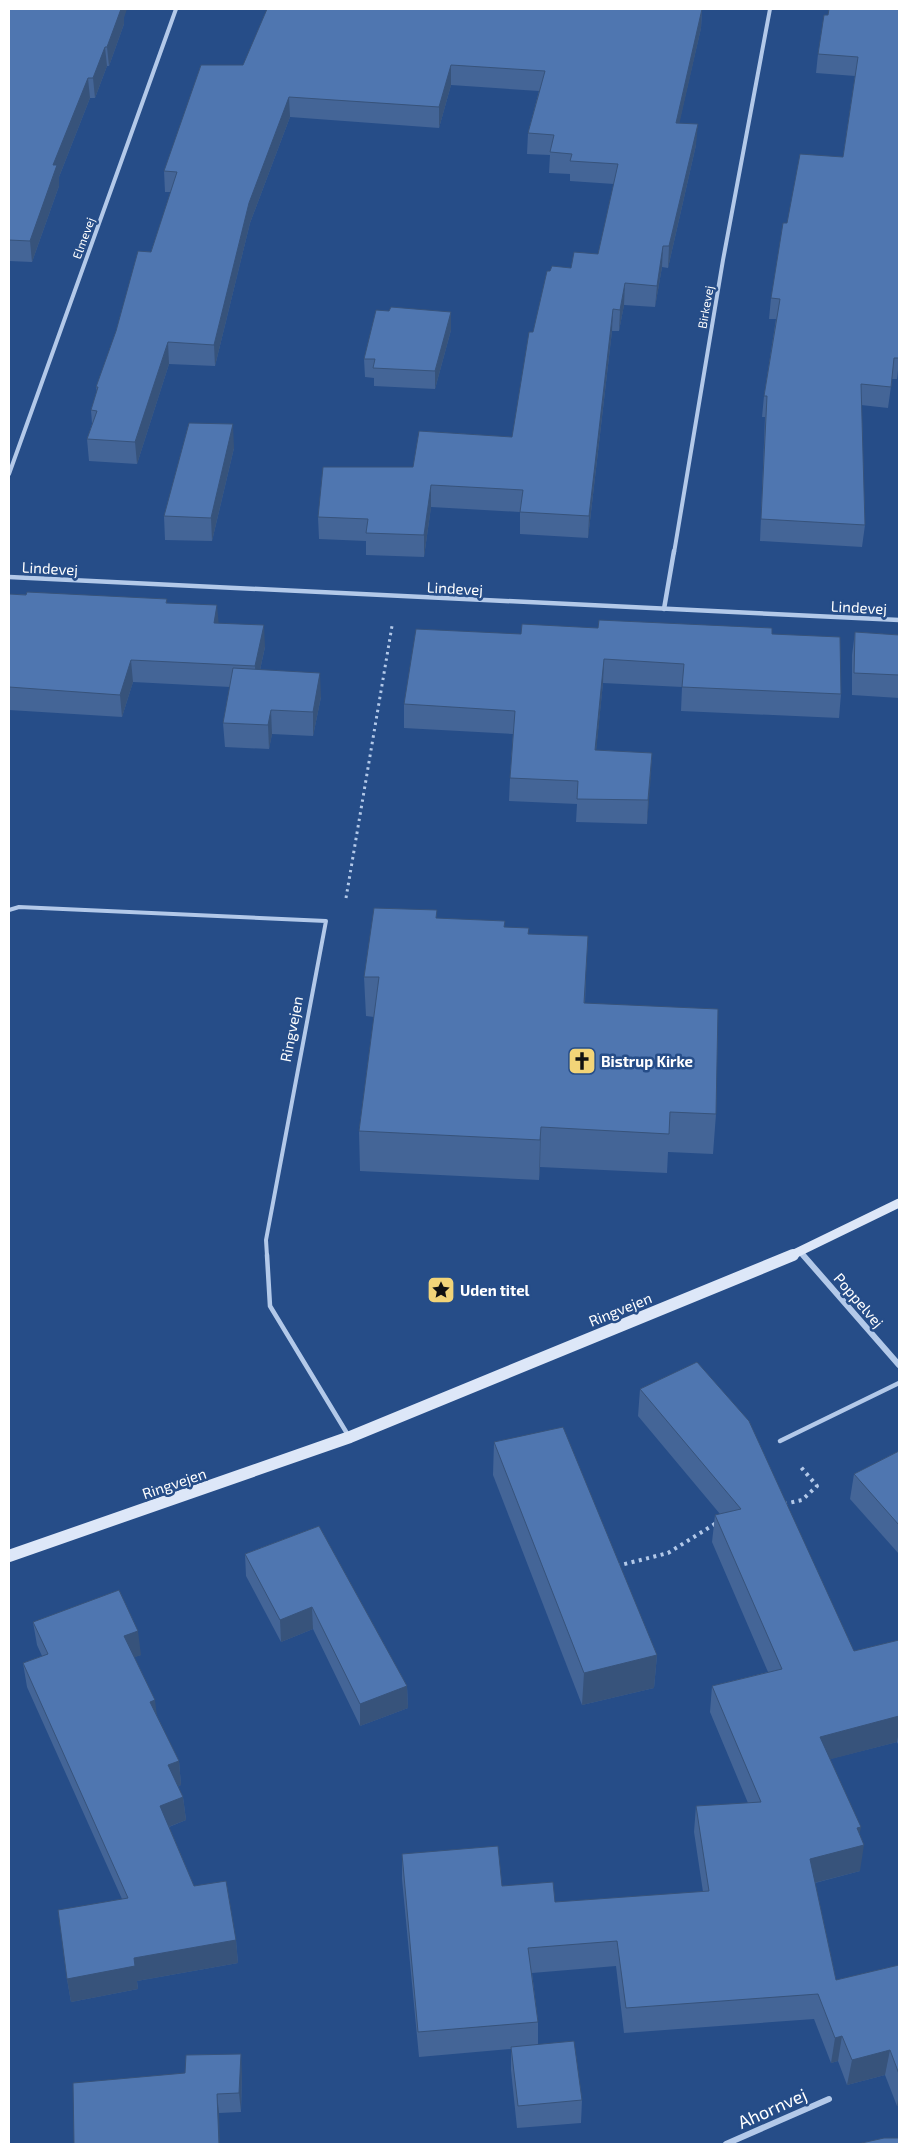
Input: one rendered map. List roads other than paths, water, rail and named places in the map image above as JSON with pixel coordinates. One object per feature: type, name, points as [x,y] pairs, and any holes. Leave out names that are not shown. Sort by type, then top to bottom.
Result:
[{"type":"main road","name":"Ringvejen","points":[[9,1556],[350,1437],[800,1252],[899,1203]]},
{"type":"street","name":"Elmevej","points":[[9,474],[176,9]]},
{"type":"street","name":"Birkevej","points":[[664,609],[723,260],[770,9]]},
{"type":"street","name":"Lindevej","points":[[9,577],[899,620]]},
{"type":"street","name":"Poppelvej","points":[[800,1252],[899,1365]]},
{"type":"street","name":"Ahornvej","points":[[726,2144],[829,2099]]},
{"type":"lane","name":"Ringvejen","points":[[9,910],[19,907],[326,921],[266,1240],[270,1306],[350,1437]]},
{"type":"lane","points":[[780,1442],[899,1383]]},
{"type":"place","name":"Bistrup Kirke","points":[[582,1061]]},
{"type":"place","name":"Uden titel","points":[[441,1290]]}]
